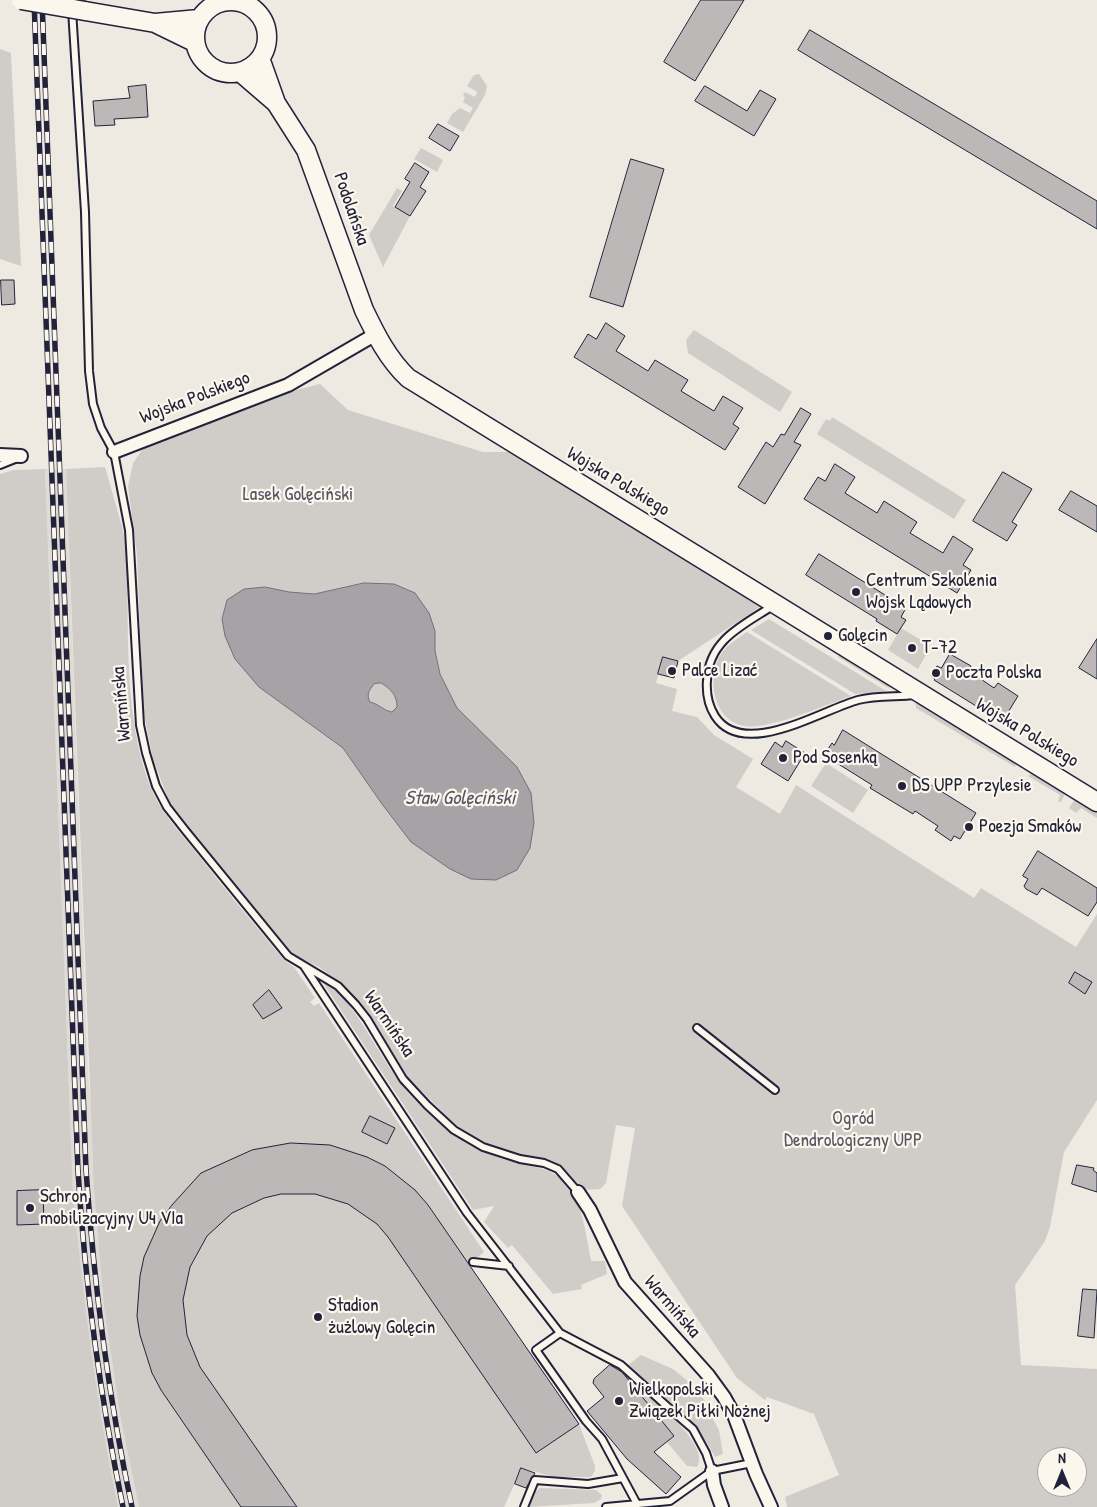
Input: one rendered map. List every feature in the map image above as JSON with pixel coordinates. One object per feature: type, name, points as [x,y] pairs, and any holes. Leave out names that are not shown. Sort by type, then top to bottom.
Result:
[{"type":"street","points":[[21,0],[78,6],[155,23],[194,42]]},
{"type":"street","points":[[219,1],[241,1],[258,12],[266,30],[265,49],[255,64],[240,72],[225,72],[210,67],[199,56],[194,42],[194,30],[199,19],[211,6],[219,1]]},
{"type":"street","points":[[155,23],[199,19]]},
{"type":"street","name":"Podolańska","points":[[260,58],[276,103],[306,150],[364,310],[376,334]]},
{"type":"street","name":"Podolańska","points":[[240,72],[276,103]]},
{"type":"street","name":"Wojska Polskiego","points":[[114,452],[288,385],[376,334],[396,366],[408,378],[1097,802]]},
{"type":"street","points":[[0,455],[21,456]]},
{"type":"street","name":"Warmińska","points":[[578,1192],[590,1210],[625,1282],[708,1375],[724,1397],[734,1415],[771,1507]]},
{"type":"street","points":[[712,1471],[722,1507]]},
{"type":"lane","name":"Warmińska","points":[[78,6],[90,371],[93,404],[101,428],[114,452],[132,550],[140,725],[146,754],[156,786],[167,807],[288,956],[338,986],[367,1019],[402,1079],[454,1130],[483,1147],[501,1154],[544,1163],[558,1169],[578,1192]]},
{"type":"lane","points":[[0,465],[21,456]]},
{"type":"lane","points":[[776,604],[725,639],[710,659],[707,682],[710,708],[720,724],[732,732],[763,733],[860,699],[921,694]]},
{"type":"lane","points":[[303,965],[467,1213],[560,1333],[621,1365],[670,1409],[693,1430],[706,1453],[712,1471]]},
{"type":"lane","points":[[697,1028],[775,1090]]},
{"type":"lane","points":[[473,1262],[509,1266]]},
{"type":"lane","points":[[560,1333],[536,1350],[586,1421],[602,1439],[637,1504]]},
{"type":"lane","points":[[606,1507],[670,1501],[712,1471],[752,1463]]},
{"type":"lane","points":[[524,1507],[535,1480],[588,1484],[623,1478]]},
{"type":"shaded area","points":[[45,469],[66,469],[88,1074],[121,1420],[139,1507],[118,1507],[100,1423],[84,1308],[73,1192]]},
{"type":"green space","points":[[0,49],[11,53],[21,266],[0,259]]},
{"type":"green space","points":[[479,74],[487,86],[485,95],[463,132],[447,123],[452,114],[460,108],[470,113],[473,108],[463,102],[465,97],[463,95],[465,92],[475,97],[477,92],[467,86],[474,75]]},
{"type":"green space","points":[[421,148],[443,160],[437,172],[414,159]]},
{"type":"green space","points":[[397,188],[402,191],[393,206],[410,216],[383,267],[369,235]]},
{"type":"green space","points":[[694,330],[792,392],[780,412],[688,353],[686,340]]},
{"type":"green space","points":[[320,384],[348,410],[483,452],[512,452],[763,605],[678,661],[663,657],[656,683],[677,689],[672,711],[697,717],[714,735],[753,759],[736,787],[780,814],[796,785],[974,898],[981,888],[1076,947],[1097,914],[1097,1100],[1064,1152],[1050,1227],[1045,1241],[1015,1285],[1021,1365],[1097,1369],[1097,1507],[787,1507],[785,1497],[839,1475],[814,1414],[767,1397],[765,1400],[737,1378],[622,1206],[635,1128],[616,1125],[606,1183],[600,1189],[583,1190],[560,1165],[502,1150],[486,1143],[456,1125],[406,1076],[370,1017],[346,989],[319,967],[290,954],[170,804],[153,759],[143,710],[137,555],[128,486],[133,463],[142,450],[149,445],[292,391]],"holes":[[[364,583],[415,593],[429,614],[435,631],[435,651],[440,674],[457,708],[365,778],[343,748],[259,687],[225,636],[222,619],[227,600],[265,587],[289,592],[314,594]]]},
{"type":"green space","points":[[832,417],[966,500],[954,519],[817,434],[826,419],[830,421]]},
{"type":"green space","points":[[105,467],[123,530],[127,555],[129,672],[135,731],[141,759],[154,795],[170,820],[228,892],[284,960],[294,967],[315,998],[310,1002],[314,1006],[319,1003],[484,1252],[469,1264],[579,1424],[595,1466],[595,1471],[591,1477],[554,1477],[522,1468],[504,1507],[139,1507],[121,1420],[104,1306],[94,1189],[66,469]]},
{"type":"green space","points":[[45,469],[73,1192],[91,1350],[118,1507],[0,1507],[0,474],[13,470]]},
{"type":"green space","points":[[769,619],[886,691],[855,694],[751,630]]},
{"type":"green space","points":[[901,628],[931,646],[918,669],[888,650]]},
{"type":"green space","points":[[747,632],[851,696],[783,721],[756,726],[734,723],[719,708],[715,697],[714,674],[716,664],[723,651]]},
{"type":"green space","points":[[840,652],[883,679],[890,689],[838,657]]},
{"type":"green space","points":[[381,683],[395,696],[397,708],[392,712],[370,702],[368,697],[372,686]]},
{"type":"green space","points":[[921,703],[1016,761],[1015,767],[916,708],[916,704]]},
{"type":"green space","points":[[826,763],[868,790],[853,813],[811,786]]},
{"type":"green space","points":[[1032,773],[1038,774],[1066,792],[1061,802],[1058,802],[1060,795],[1028,776]]},
{"type":"green space","points":[[1075,799],[1097,811],[1097,818],[1081,808],[1076,813],[1069,808]]},
{"type":"green space","points":[[319,977],[344,999],[354,1012],[389,1068],[404,1088],[429,1114],[450,1132],[467,1143],[494,1156],[551,1172],[567,1185],[574,1195],[580,1211],[591,1261],[605,1261],[607,1274],[581,1285],[582,1289],[553,1294],[512,1245],[508,1248],[484,1222],[494,1206],[473,1210]]},
{"type":"green space","points":[[641,1355],[673,1369],[699,1390],[698,1392],[709,1406],[707,1408],[719,1430],[723,1454],[715,1457],[707,1443],[687,1418],[627,1366]]},
{"type":"green space","points":[[618,1369],[655,1400],[684,1429],[694,1444],[699,1457],[697,1467],[687,1466],[667,1442],[674,1436]]},
{"type":"green space","points":[[540,1488],[596,1490],[602,1495],[601,1499],[594,1503],[528,1507],[533,1493]]},
{"type":"water","name":"Staw Golęciński","points":[[364,583],[394,584],[415,593],[429,613],[435,631],[435,651],[440,674],[457,708],[517,767],[531,793],[534,823],[530,848],[517,870],[496,880],[471,879],[450,869],[411,842],[343,748],[259,687],[235,659],[225,636],[222,619],[227,600],[244,589],[265,587],[289,592],[314,594]],"holes":[[[381,683],[393,693],[396,699],[397,707],[392,712],[370,702],[368,697],[374,684]]]},
{"type":"building","points":[[701,0],[744,0],[695,81],[664,62]]},
{"type":"building","points":[[810,30],[1097,201],[1097,229],[798,50]]},
{"type":"building","points":[[146,85],[148,117],[114,119],[115,125],[95,126],[93,101],[130,98],[128,87]]},
{"type":"building","points":[[705,86],[747,111],[760,90],[776,99],[754,136],[695,101]]},
{"type":"building","points":[[438,124],[459,136],[450,151],[429,138]]},
{"type":"building","points":[[631,159],[664,169],[623,307],[590,297]]},
{"type":"building","points":[[415,163],[429,172],[420,187],[426,191],[410,216],[395,207],[410,182],[405,179]]},
{"type":"building","points":[[1,280],[14,280],[15,304],[2,305]]},
{"type":"building","points":[[606,323],[625,336],[616,351],[648,371],[655,360],[688,380],[681,391],[714,411],[723,396],[743,408],[733,424],[739,428],[725,450],[574,357],[588,334],[596,339]]},
{"type":"building","points":[[801,408],[811,414],[794,442],[801,445],[765,504],[738,487],[766,442],[773,447],[781,434],[784,435]]},
{"type":"building","points":[[835,464],[855,477],[845,493],[877,513],[884,501],[917,522],[910,533],[943,553],[953,536],[973,549],[963,565],[971,570],[957,593],[804,499],[818,477],[825,481]]},
{"type":"building","points":[[1003,472],[1032,489],[1012,522],[1017,525],[1007,541],[973,521]]},
{"type":"building","points":[[1071,491],[1097,506],[1097,532],[1059,510]]},
{"type":"building","points":[[819,554],[906,608],[901,617],[906,620],[897,634],[876,621],[877,619],[806,575]]},
{"type":"building","points":[[1097,639],[1097,679],[1079,668]]},
{"type":"building","points":[[950,654],[971,666],[969,671],[994,688],[998,683],[1018,696],[1002,722],[934,680],[931,676],[937,666],[941,668]]},
{"type":"building","points":[[663,657],[678,661],[674,678],[658,674]]},
{"type":"building","name":"DS UPP Przylesie","points":[[843,730],[976,813],[960,839],[954,836],[951,841],[935,830],[938,826],[915,811],[913,814],[870,788],[872,785],[824,755],[832,743],[834,745]]},
{"type":"building","name":"Pod Sosenką","points":[[786,741],[805,753],[788,781],[761,764],[775,742],[782,747]]},
{"type":"building","points":[[1038,851],[1097,888],[1097,902],[1088,916],[1042,888],[1037,895],[1026,889],[1024,886],[1028,879],[1023,876]]},
{"type":"building","points":[[1075,972],[1092,982],[1085,994],[1069,983]]},
{"type":"building","points":[[269,990],[282,1008],[263,1019],[253,1005]]},
{"type":"building","points":[[370,1116],[395,1128],[387,1144],[362,1132]]},
{"type":"building","points":[[291,1143],[330,1145],[367,1157],[385,1166],[415,1190],[428,1205],[579,1424],[536,1453],[388,1237],[377,1224],[348,1204],[315,1194],[281,1194],[264,1198],[232,1213],[207,1236],[190,1267],[183,1300],[187,1335],[200,1367],[297,1507],[241,1507],[161,1390],[152,1373],[140,1335],[137,1316],[140,1276],[144,1257],[160,1221],[201,1173],[252,1150]]},
{"type":"building","points":[[1077,1165],[1094,1168],[1093,1170],[1097,1173],[1097,1192],[1072,1184]]},
{"type":"building","name":"Schron mobilizacyjny U4 VIa","points":[[43,1190],[44,1224],[17,1225],[17,1191]]},
{"type":"building","points":[[1083,1289],[1097,1290],[1094,1338],[1078,1336]]},
{"type":"building","points":[[610,1365],[622,1372],[674,1436],[654,1452],[681,1477],[666,1494],[627,1459],[587,1411],[604,1397],[593,1383],[594,1379]]},
{"type":"building","points":[[521,1468],[535,1473],[526,1488],[515,1484]]},
{"type":"railway","points":[[34,0],[78,1171],[94,1340],[107,1424],[123,1507]]},
{"type":"railway","points":[[42,0],[86,1170],[103,1340],[123,1465],[132,1507]]},
{"type":"place","name":"Centrum Szkolenia Wojsk Lądowych","points":[[856,592]]},
{"type":"place","name":"Golęcin","points":[[828,636]]},
{"type":"place","name":"T-72","points":[[912,648]]},
{"type":"place","name":"Palce Lizać","points":[[672,671]]},
{"type":"place","name":"Poczta Polska","points":[[936,673]]},
{"type":"place","name":"Pod Sosenką","points":[[783,758]]},
{"type":"place","name":"DS UPP Przylesie","points":[[902,786]]},
{"type":"place","name":"Poezja Smaków","points":[[969,827]]},
{"type":"place","name":"Schron mobilizacyjny U4 VIa","points":[[30,1208]]},
{"type":"place","name":"Stadion żużlowy Golęcin","points":[[318,1317]]},
{"type":"place","name":"Wielkopolski Związek Piłki Nożnej","points":[[619,1401]]},
{"type":"park label","name":"Lasek Golęciński","points":[[298,495]]},
{"type":"park label","name":"Ogród Dendrologiczny UPP","points":[[853,1130]]}]
